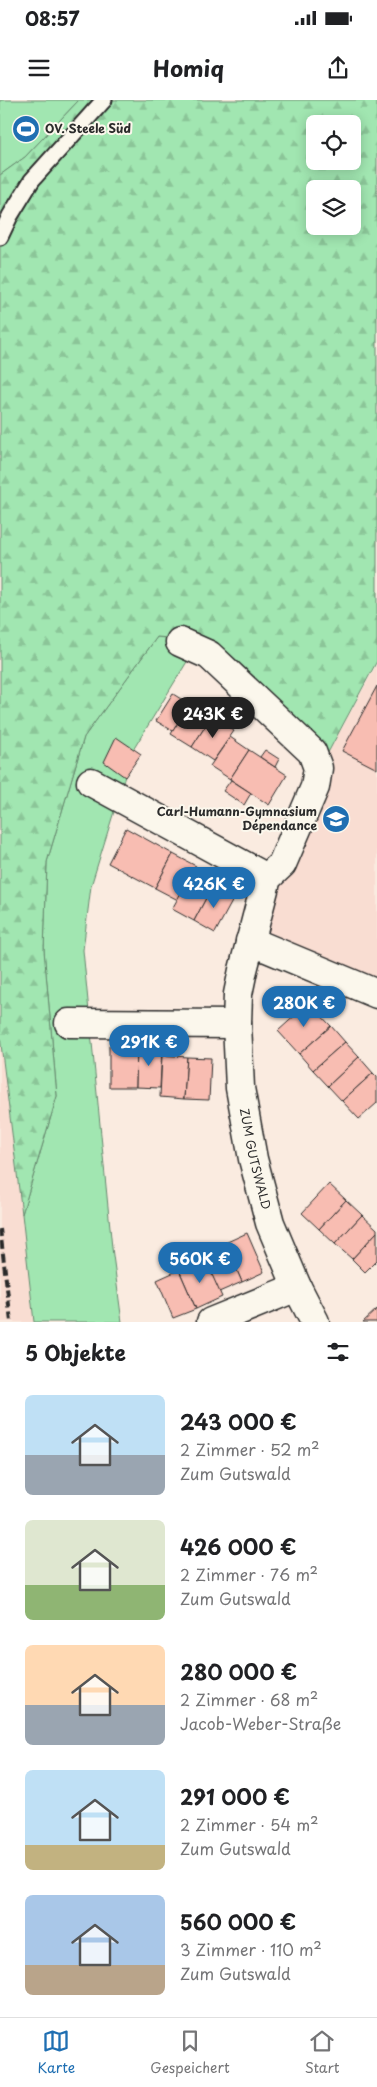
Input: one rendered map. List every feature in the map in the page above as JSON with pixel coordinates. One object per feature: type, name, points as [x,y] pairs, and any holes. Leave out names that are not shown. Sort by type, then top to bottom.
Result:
[{"type":"street","name":"ZUM GUTSWALD","points":[[180,642],[209,655],[312,752],[318,768],[315,787],[282,864],[267,878],[238,994],[237,1024],[240,1088],[253,1159],[270,1223],[297,1287],[315,1322]]},
{"type":"street","points":[[90,782],[267,878]]},
{"type":"street","points":[[250,941],[377,994]]},
{"type":"street","points":[[69,1023],[237,1024]]},
{"type":"street","points":[[211,1322],[297,1287]]},
{"type":"lane","points":[[0,237],[10,216],[32,180],[104,100]]},
{"type":"shaded area","name":"Carl-Humann-Gymnasium Dépendance","points":[[377,664],[377,987],[251,940],[308,790]]},
{"type":"shaded area","points":[[0,1036],[22,1214],[34,1322],[0,1322]]},
{"type":"green space","name":"OV. Steele Süd","points":[[0,100],[79,100],[25,157],[0,175]]},
{"type":"green space","points":[[79,100],[377,100],[377,661],[308,790],[310,770],[190,640],[157,637],[84,737],[47,862],[44,950],[57,1096],[22,1214],[0,1036],[0,175],[25,157]]},
{"type":"green space","points":[[157,637],[190,641],[196,647],[133,750],[91,886],[83,950],[112,1248],[122,1322],[34,1322],[22,1214],[57,1096],[44,950],[47,862],[84,737]]},
{"type":"building","points":[[377,686],[377,769],[342,751]]},
{"type":"building","points":[[173,694],[189,704],[173,731],[156,721]]},
{"type":"building","points":[[191,702],[212,716],[192,747],[171,734]]},
{"type":"building","points":[[212,716],[234,731],[213,761],[192,747]]},
{"type":"building","points":[[116,737],[141,754],[125,777],[104,762]]},
{"type":"building","points":[[230,737],[249,750],[230,779],[210,766]]},
{"type":"building","points":[[249,750],[287,775],[269,805],[230,779]]},
{"type":"building","points":[[265,750],[279,759],[275,767],[260,757]]},
{"type":"building","points":[[231,780],[251,793],[244,805],[223,791]]},
{"type":"building","points":[[126,828],[173,854],[155,888],[108,863]]},
{"type":"building","points":[[173,854],[196,866],[178,900],[155,888]]},
{"type":"building","points":[[192,873],[213,885],[194,921],[172,909]]},
{"type":"building","points":[[213,885],[235,896],[215,933],[194,921]]},
{"type":"building","points":[[309,1003],[331,1026],[299,1054],[278,1031]]},
{"type":"building","points":[[331,1026],[345,1042],[313,1070],[299,1054]]},
{"type":"building","points":[[345,1042],[359,1057],[328,1086],[313,1070]]},
{"type":"building","points":[[109,1046],[137,1046],[136,1087],[109,1087]]},
{"type":"building","points":[[137,1046],[162,1047],[160,1088],[136,1087]]},
{"type":"building","points":[[162,1055],[187,1057],[184,1099],[160,1097]]},
{"type":"building","points":[[187,1057],[211,1058],[209,1100],[184,1099]]},
{"type":"building","points":[[359,1057],[373,1073],[342,1101],[328,1086]]},
{"type":"building","points":[[373,1073],[377,1077],[377,1103],[359,1119],[342,1101]]},
{"type":"building","points":[[329,1184],[346,1200],[319,1229],[302,1213]]},
{"type":"building","points":[[346,1200],[362,1215],[335,1244],[319,1229]]},
{"type":"building","points":[[362,1215],[377,1229],[377,1232],[352,1259],[335,1244]]},
{"type":"building","points":[[377,1232],[377,1260],[365,1272],[352,1259]]},
{"type":"building","points":[[247,1233],[264,1272],[242,1282],[225,1243]]},
{"type":"building","points":[[225,1243],[242,1282],[219,1292],[202,1253]]},
{"type":"building","points":[[205,1259],[222,1297],[196,1309],[179,1270]]},
{"type":"building","points":[[179,1270],[196,1309],[173,1318],[157,1280]]},
{"type":"building","points":[[377,1309],[377,1322],[363,1322]]},
{"type":"railway","points":[[0,1229],[11,1322]]},
{"type":"place","name":"OV. Steele Süd","points":[[26,129]]},
{"type":"place","name":"Carl-Humann-Gymnasium Dépendance","points":[[336,819]]}]
